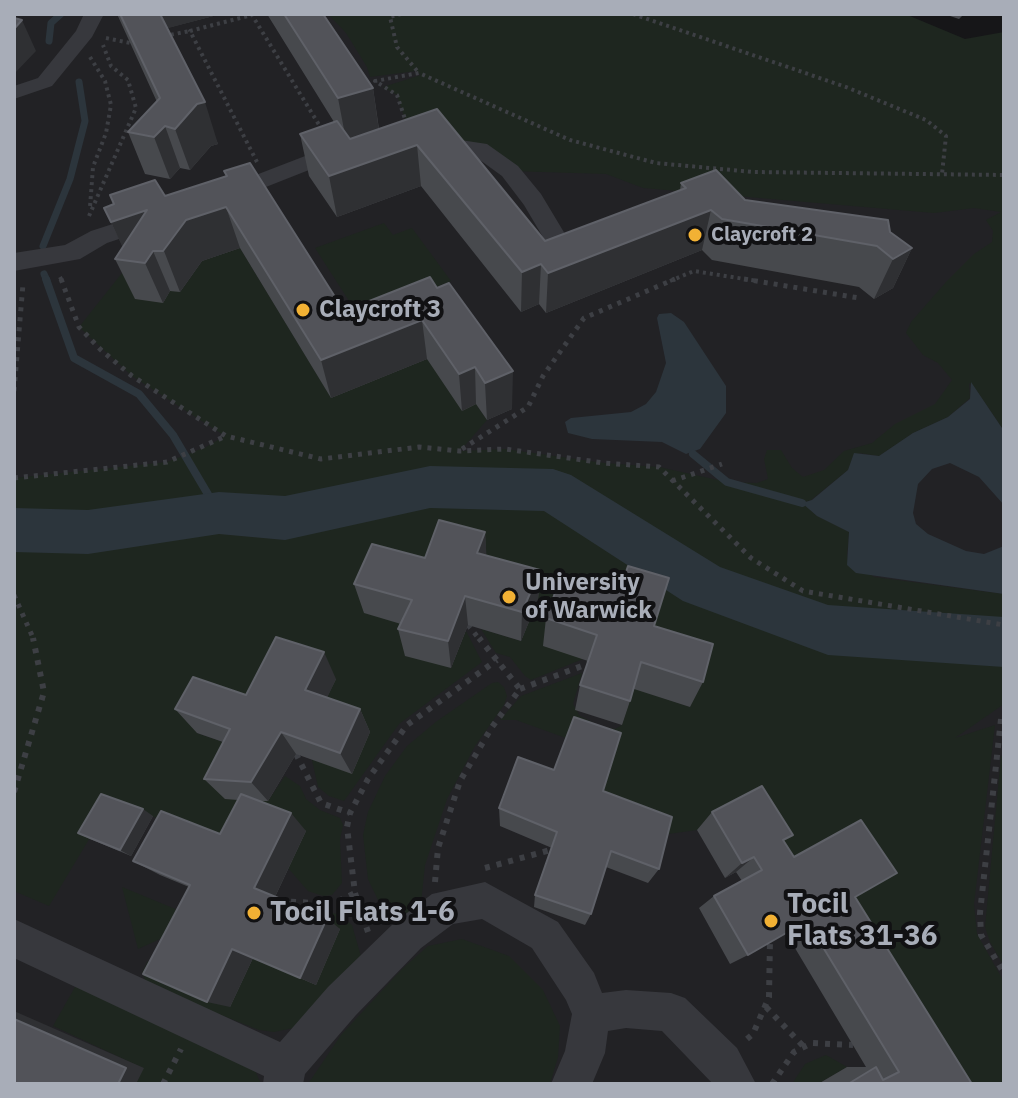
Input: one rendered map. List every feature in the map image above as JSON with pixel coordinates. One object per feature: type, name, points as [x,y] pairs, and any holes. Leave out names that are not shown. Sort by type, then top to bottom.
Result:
[{"type":"lane","points":[[14,93],[45,82],[85,33],[94,14]]},
{"type":"lane","points":[[19,70],[59,65]]},
{"type":"lane","points":[[396,142],[436,141],[479,149],[510,171],[533,200],[562,249],[561,274]]},
{"type":"lane","points":[[209,200],[335,151],[370,143]]},
{"type":"lane","points":[[19,272],[81,250],[99,237],[180,209]]},
{"type":"lane","points":[[81,250],[89,216]]},
{"type":"lane","points":[[562,249],[589,234]]},
{"type":"lane","points":[[14,938],[285,1075],[379,964],[445,907],[485,900],[545,935],[580,987],[591,1014],[585,1053],[571,1084]]},
{"type":"lane","points":[[591,1014],[626,1009],[671,1012],[730,1073]]},
{"type":"path","points":[[401,14],[390,17],[397,47],[419,73],[570,140],[656,163],[753,172],[1004,175]]},
{"type":"path","points":[[633,14],[846,87],[926,120],[946,136],[942,174]]},
{"type":"path","points":[[164,36],[252,15],[335,151]]},
{"type":"path","points":[[170,27],[173,34]]},
{"type":"path","points":[[190,31],[267,180]]},
{"type":"path","points":[[111,41],[136,43]]},
{"type":"path","points":[[89,216],[136,108],[128,80],[111,66],[103,44]]},
{"type":"path","points":[[88,45],[89,56],[105,81],[111,105],[106,133],[93,167],[89,216]]},
{"type":"path","points":[[396,142],[405,119],[397,95],[375,81],[419,73]]},
{"type":"path","points":[[459,451],[528,407],[543,376],[584,318],[694,271],[859,298]]},
{"type":"path","points":[[14,391],[19,272]]},
{"type":"path","points":[[60,272],[79,327],[101,350],[132,376],[226,436],[321,459],[419,447],[459,451],[505,449],[604,463],[659,467],[751,558],[803,591],[1004,625]]},
{"type":"path","points":[[14,478],[167,462],[226,436]]},
{"type":"path","points":[[672,481],[722,464]]},
{"type":"path","points":[[14,595],[33,637],[44,692],[14,792]]},
{"type":"path","points":[[468,625],[520,689]]},
{"type":"path","points":[[379,964],[355,893],[347,827],[350,813],[368,779],[407,725],[497,660]]},
{"type":"path","points":[[445,907],[435,888],[438,848],[460,781],[492,727],[520,689],[591,662]]},
{"type":"path","points":[[1001,719],[980,913],[981,935],[1004,973]]},
{"type":"path","points":[[296,754],[321,803],[350,813]]},
{"type":"path","points":[[483,869],[554,849]]},
{"type":"path","points":[[273,901],[332,904],[355,893]]},
{"type":"path","points":[[730,1073],[753,1034],[769,997],[770,940]]},
{"type":"path","points":[[766,1006],[804,1047]]},
{"type":"path","points":[[772,1084],[794,1052],[812,1043],[853,1045]]},
{"type":"shaded area","name":"University of Warwick","points":[[14,14],[792,14],[1004,110],[1004,1084],[14,1084]]},
{"type":"shaded area","points":[[328,14],[905,14],[965,39],[1004,32],[1004,431],[969,383],[970,398],[948,417],[913,433],[879,456],[860,453],[853,457],[848,470],[803,503],[817,516],[849,532],[847,556],[874,577],[1004,594],[1004,704],[955,738],[995,725],[974,904],[977,934],[1004,982],[1004,1084],[950,1084],[783,866],[745,805],[697,830],[661,835],[596,810],[613,755],[516,720],[500,720],[521,696],[582,673],[573,704],[580,716],[600,726],[615,729],[622,725],[633,688],[690,707],[700,671],[583,659],[531,680],[525,676],[510,657],[496,653],[481,629],[521,641],[537,600],[418,629],[451,668],[466,631],[482,662],[399,724],[344,801],[329,796],[318,787],[312,760],[370,733],[197,733],[249,751],[268,801],[285,776],[300,786],[306,799],[320,810],[340,818],[343,825],[340,840],[342,883],[332,895],[323,896],[308,891],[288,868],[306,831],[240,850],[112,801],[49,906],[14,891],[14,478],[167,462],[225,436],[132,376],[79,327],[130,263],[170,291],[181,291],[202,261],[240,248],[331,397],[427,359],[476,404],[487,420],[460,451],[505,449],[604,463],[659,467],[727,482],[757,483],[768,479],[764,459],[767,450],[781,450],[792,468],[803,477],[824,470],[844,451],[872,443],[895,424],[935,404],[952,380],[938,363],[923,355],[906,333],[911,322],[946,282],[974,254],[992,242],[993,231],[986,220],[1001,212],[974,208],[934,213],[643,188],[606,174],[510,171],[479,149],[396,142],[405,119],[397,95],[383,87],[421,75],[416,71],[370,77],[346,33]]},
{"type":"shaded area","points":[[384,223],[393,235],[412,228],[451,281],[360,318],[315,248]]},
{"type":"shaded area","points":[[671,313],[684,322],[726,386],[726,413],[700,449],[686,454],[662,442],[592,439],[568,433],[565,422],[571,418],[631,412],[646,404],[656,392],[666,363],[657,318],[659,314]]},
{"type":"shaded area","points":[[971,382],[1004,431],[1004,505],[979,477],[950,463],[932,469],[918,484],[913,513],[916,524],[928,534],[966,551],[984,554],[1004,546],[1004,594],[856,573],[847,565],[849,532],[817,516],[802,503],[812,500],[848,470],[854,453],[879,456],[913,433],[948,417],[970,399]]},
{"type":"shaded area","points":[[498,682],[507,696],[504,705],[475,746],[447,799],[425,865],[421,903],[398,925],[388,921],[368,879],[363,835],[368,812],[385,776],[407,746],[437,721]]},
{"type":"shaded area","points":[[1001,756],[1004,756],[1004,966],[985,927]]},
{"type":"shaded area","points":[[122,887],[202,920],[138,949]]},
{"type":"shaded area","points":[[287,907],[305,907],[341,915],[352,925],[362,960],[298,1027],[274,1032],[259,1030],[148,986],[142,973],[147,962],[191,941],[230,1006],[253,958]]},
{"type":"shaded area","points":[[462,939],[509,956],[543,990],[560,1026],[558,1057],[550,1084],[308,1084],[341,1035],[402,969],[428,946]]},
{"type":"shaded area","points":[[84,971],[244,1046],[261,1084],[136,1084],[143,1068],[53,1026]]},
{"type":"shaded area","points":[[826,1055],[847,1067],[818,1084],[792,1084],[805,1064]]},
{"type":"building","points":[[120,14],[160,14],[205,102],[197,104],[175,129],[165,126],[154,137],[128,132],[160,98]]},
{"type":"building","points":[[284,14],[323,14],[373,88],[338,98]]},
{"type":"building","points":[[14,18],[22,20],[14,29]]},
{"type":"building","points":[[437,109],[545,241],[686,188],[681,183],[716,170],[745,200],[888,220],[890,232],[912,248],[893,259],[877,246],[722,219],[711,210],[548,273],[541,264],[522,272],[417,145],[329,176],[300,134],[337,121],[350,139]]},
{"type":"building","points":[[250,163],[344,311],[430,277],[437,288],[449,283],[513,371],[485,383],[475,367],[459,374],[422,320],[321,360],[226,207],[186,220],[163,251],[153,251],[145,263],[115,259],[147,210],[111,222],[104,208],[114,204],[110,195],[155,180],[165,196],[227,176],[224,171]]},
{"type":"building","points":[[439,520],[485,532],[477,553],[540,570],[522,612],[465,596],[448,641],[398,629],[412,600],[354,584],[372,544],[425,558]]},
{"type":"building","points":[[628,566],[669,578],[654,626],[713,644],[703,682],[641,662],[630,701],[580,685],[597,635],[546,618],[561,576],[619,593]]},
{"type":"building","points":[[276,637],[324,652],[305,690],[360,709],[340,753],[281,732],[251,782],[204,779],[230,729],[175,709],[193,677],[246,695]]},
{"type":"building","points":[[574,717],[621,733],[603,791],[672,817],[659,869],[611,851],[591,914],[535,895],[557,832],[499,808],[518,757],[554,770]]},
{"type":"building","points":[[762,786],[793,835],[783,840],[794,857],[861,820],[897,873],[855,897],[972,1084],[848,1084],[876,1067],[883,1080],[899,1072],[807,921],[748,955],[714,896],[762,870],[754,857],[742,863],[712,812]]},
{"type":"building","points":[[101,794],[143,809],[120,850],[78,833]]},
{"type":"building","name":"Tocil Flats 1-6","points":[[241,794],[291,813],[254,888],[327,918],[300,978],[232,949],[207,1002],[143,974],[190,885],[133,861],[161,811],[220,834]]},
{"type":"building","points":[[14,1019],[126,1068],[118,1084],[14,1084]]},
{"type":"waterway","points":[[49,41],[51,23],[61,14]]},
{"type":"waterway","points":[[43,246],[70,179],[85,121],[79,82]]},
{"type":"waterway","points":[[44,274],[47,281]]},
{"type":"waterway","points":[[46,279],[74,358],[139,394],[173,435],[219,513]]},
{"type":"waterway","points":[[693,454],[727,482],[802,503]]},
{"type":"waterway","points":[[14,530],[88,532],[219,513],[285,518],[430,487],[553,490],[702,584],[828,630],[1004,642]]},
{"type":"place","name":"Claycroft 2","points":[[695,235]]},
{"type":"place","name":"Claycroft 3","points":[[303,310]]},
{"type":"place","name":"University of Warwick","points":[[509,597]]},
{"type":"place","name":"Tocil Flats 1-6","points":[[254,913]]},
{"type":"place","name":"Tocil Flats 31-36","points":[[771,921]]}]
